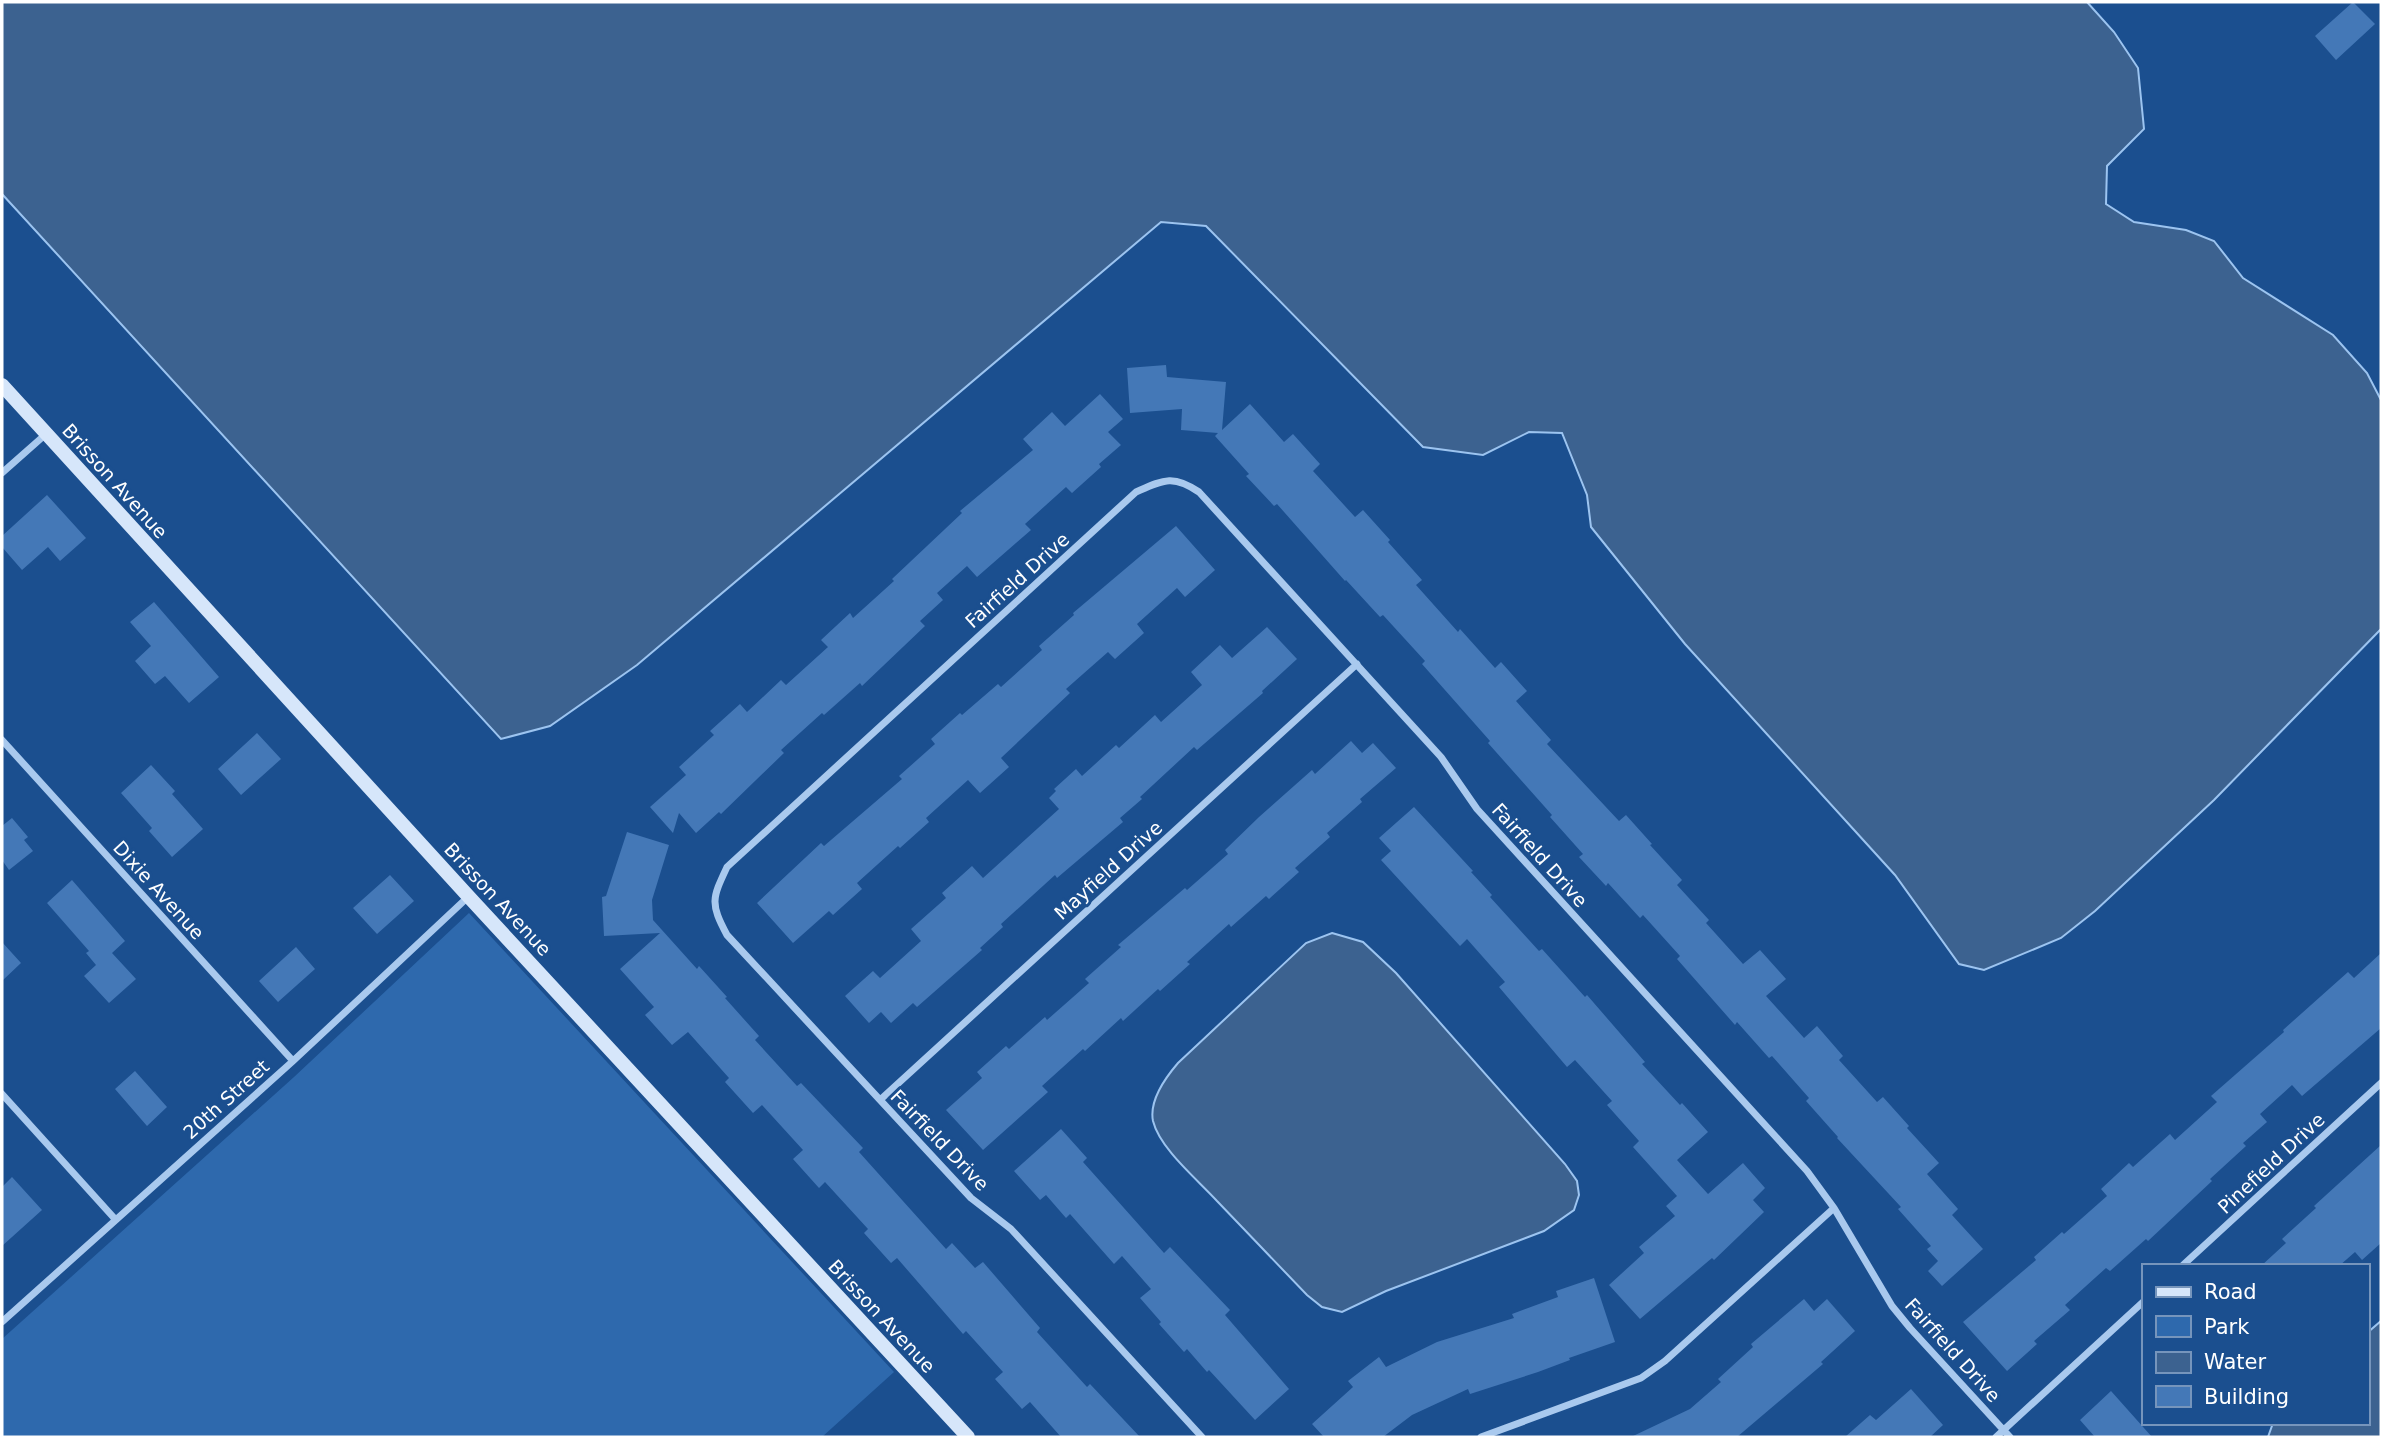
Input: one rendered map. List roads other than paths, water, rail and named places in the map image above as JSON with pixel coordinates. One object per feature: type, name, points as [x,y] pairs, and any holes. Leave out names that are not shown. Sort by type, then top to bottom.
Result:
[{"type":"street","name":"Brisson Avenue","points":[[2,385],[469,897],[968,1437]]},
{"type":"street","points":[[2,473],[46,434]]},
{"type":"street","name":"Fairfield Drive","points":[[1202,1437],[1011,1229],[971,1198],[880,1100],[727,935],[715,912],[715,892],[727,867],[1136,492],[1163,480],[1183,481],[1199,492],[1441,757],[1477,809],[1807,1171],[1834,1208],[1892,1306],[2010,1437]]},
{"type":"street","name":"Mayfield Drive","points":[[880,1100],[1357,664]]},
{"type":"street","name":"Dixie Avenue","points":[[2,740],[293,1060]]},
{"type":"street","name":"20th Street","points":[[2,1322],[469,897]]},
{"type":"street","name":"Pinefield Drive","points":[[2184,1264],[2381,1083]]},
{"type":"street","points":[[2,1094],[116,1219]]},
{"type":"street","points":[[1481,1437],[1641,1378],[1665,1361],[1834,1208]]},
{"type":"street","points":[[1996,1437],[2142,1303]]},
{"type":"water","points":[[2,2],[2087,2],[2114,32],[2138,68],[2144,129],[2107,166],[2106,204],[2134,222],[2186,230],[2214,241],[2243,278],[2333,335],[2367,373],[2381,400],[2381,629],[2214,800],[2095,911],[2061,938],[1984,970],[1959,964],[1895,875],[1685,644],[1591,527],[1587,495],[1562,433],[1529,432],[1483,455],[1423,447],[1206,226],[1161,222],[637,665],[550,726],[501,739],[2,194]]},
{"type":"water","points":[[1332,933],[1363,942],[1396,973],[1565,1164],[1577,1181],[1579,1195],[1574,1210],[1544,1231],[1386,1291],[1342,1312],[1322,1307],[1307,1295],[1190,1174],[1163,1142],[1152,1113],[1160,1090],[1178,1063],[1306,943]]},
{"type":"water","points":[[2381,1321],[2381,1437],[2268,1437],[2272,1425],[2369,1425],[2369,1331]]}]
